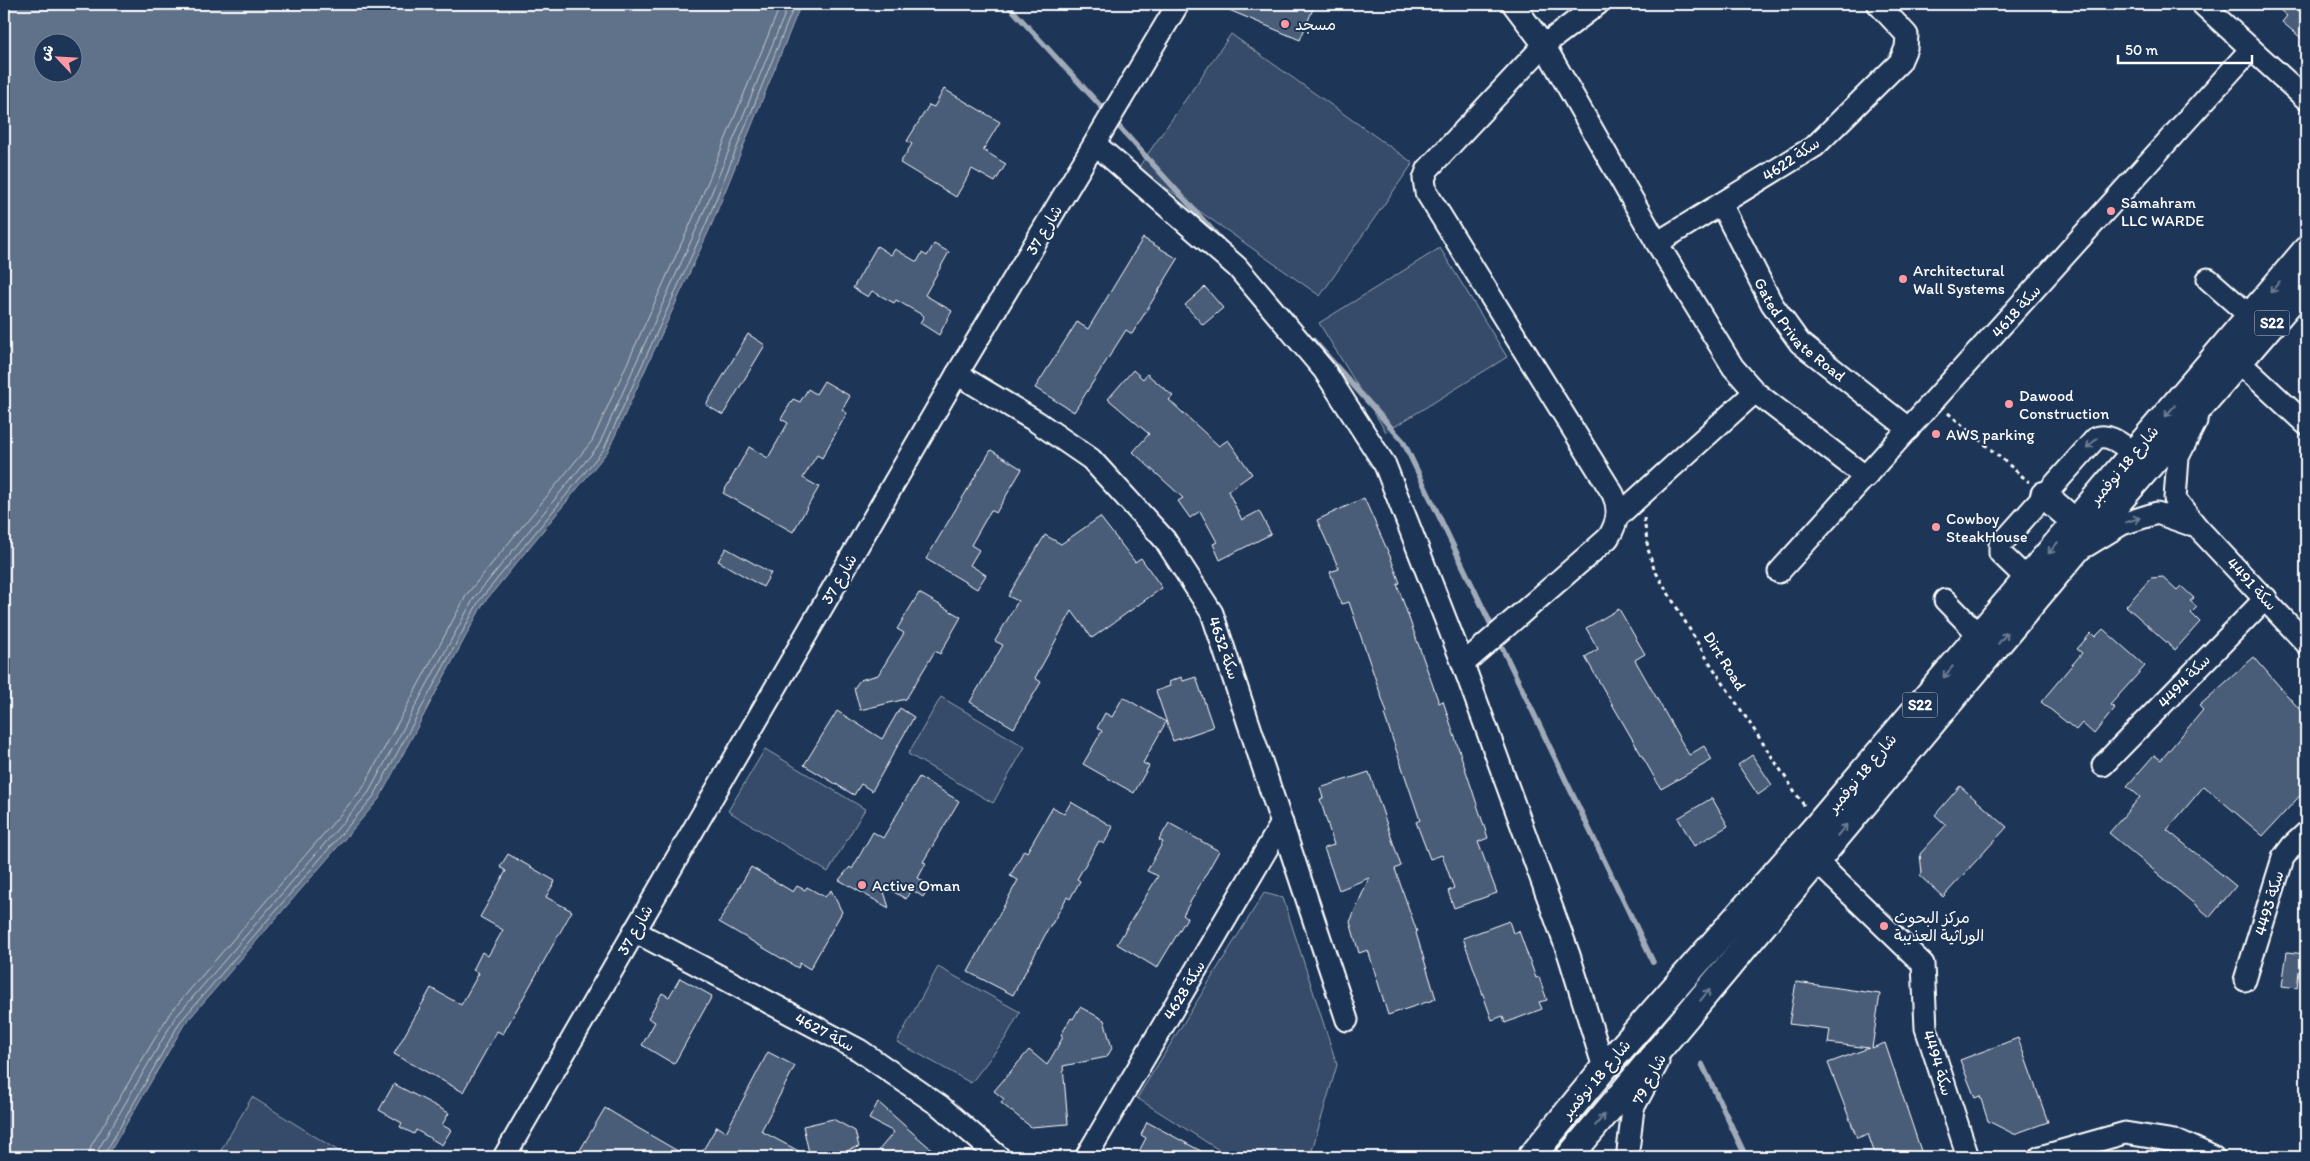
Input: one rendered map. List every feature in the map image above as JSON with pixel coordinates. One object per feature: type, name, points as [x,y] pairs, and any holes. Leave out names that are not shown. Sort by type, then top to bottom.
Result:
[{"type":"main road","name":"شارع 18 نوفمبر","points":[[1531,1157],[1604,1068],[1817,826],[2306,250]]},
{"type":"main road","name":"شارع 18 نوفمبر","points":[[1569,1157],[2075,552],[2306,284]]},
{"type":"main road","points":[[2044,495],[2075,522]]},
{"type":"street","name":"شارع 37","points":[[506,1156],[634,931],[958,374],[1178,4]]},
{"type":"street","points":[[1513,4],[1544,45],[1657,243],[1733,367],[1755,392],[1866,477]]},
{"type":"street","points":[[1463,664],[1608,538],[1618,516],[1613,494],[1426,192],[1424,179],[1428,169],[1544,45],[1598,4]]},
{"type":"street","name":"سكة 4622","points":[[1657,243],[1815,146],[1900,62],[1906,48],[1907,35],[1878,4]]},
{"type":"street","points":[[2202,4],[2306,100]]},
{"type":"street","name":"سكة 4618","points":[[1779,572],[2251,49]]},
{"type":"street","points":[[1095,144],[1238,267],[1324,370],[1385,465],[1463,664],[1568,955],[1604,1068]]},
{"type":"street","name":"Gated Private Road","points":[[1721,204],[1772,304],[1800,342],[1909,429]]},
{"type":"street","points":[[2208,279],[2250,316]]},
{"type":"street","points":[[2238,362],[2306,424]]},
{"type":"street","name":"سكة 4632","points":[[958,374],[1037,422],[1091,458],[1165,540],[1212,613],[1347,1020]]},
{"type":"street","points":[[1618,516],[1755,392]]},
{"type":"street","name":"سكة 4491","points":[[2206,399],[2178,457],[2175,499],[2198,527],[2306,643]]},
{"type":"street","points":[[2027,579],[2002,557],[1999,549],[2003,542],[2096,438],[2101,436],[2111,438],[2134,453]]},
{"type":"street","name":"سكة 4491","points":[[2075,552],[2122,524],[2158,513],[2198,527]]},
{"type":"street","name":"سكة 4494","points":[[2102,765],[2266,598]]},
{"type":"street","points":[[1945,600],[1979,635]]},
{"type":"street","name":"سكة 4628","points":[[1086,1157],[1282,824]]},
{"type":"street","name":"سكة 4493","points":[[2245,980],[2283,858],[2306,833]]},
{"type":"street","name":"سكة 4494","points":[[1816,861],[1923,964],[1926,1028],[1968,1157]]},
{"type":"street","name":"سكة 4627","points":[[634,931],[859,1050],[940,1106],[999,1157]]},
{"type":"street","name":"79 شارع","points":[[1629,1157],[1633,1108],[1674,1032]]},
{"type":"street","points":[[2040,1157],[2125,1132],[2181,1142],[2212,1157]]},
{"type":"path","points":[[1934,401],[2044,495]]},
{"type":"path","name":"Dirt Road","points":[[1636,499],[1643,515],[1648,550],[1654,569],[1706,657],[1817,826]]},
{"type":"shaded area","points":[[1231,34],[1413,163],[1320,296],[1138,168]]},
{"type":"shaded area","points":[[1440,248],[1507,357],[1386,432],[1319,323]]},
{"type":"shaded area","points":[[941,697],[1025,747],[993,803],[908,754]]},
{"type":"shaded area","points":[[765,749],[865,809],[828,872],[728,811]]},
{"type":"shaded area","points":[[1264,893],[1283,898],[1337,1065],[1310,1157],[1230,1157],[1137,1098]]},
{"type":"shaded area","points":[[938,967],[1020,1012],[1005,1039],[971,1083],[897,1042]]},
{"type":"shaded area","points":[[252,1097],[348,1157],[217,1157]]},
{"type":"water","points":[[4,4],[801,4],[711,226],[608,451],[483,604],[379,799],[184,1025],[107,1157],[4,1157]]},
{"type":"building","name":"مسجد","points":[[1215,4],[1315,4],[1300,40]]},
{"type":"building","points":[[2273,4],[2306,4],[2306,42],[2282,22],[2287,16]]},
{"type":"building","points":[[944,89],[1000,122],[983,150],[1006,164],[995,182],[972,169],[956,197],[900,163],[912,144],[907,141],[929,105],[934,107]]},
{"type":"building","points":[[1143,238],[1178,259],[1132,334],[1126,330],[1074,412],[1035,388],[1077,322],[1088,329]]},
{"type":"building","points":[[934,244],[949,252],[925,295],[952,311],[939,335],[920,323],[924,316],[896,300],[894,303],[872,291],[868,297],[853,288],[877,246],[891,255],[895,249],[917,262],[922,253],[927,256]]},
{"type":"building","points":[[1205,287],[1223,308],[1203,325],[1185,305]]},
{"type":"building","points":[[748,334],[765,345],[723,415],[706,405]]},
{"type":"building","points":[[1133,370],[1143,379],[1147,374],[1173,396],[1169,400],[1219,446],[1228,440],[1252,474],[1228,491],[1242,520],[1259,511],[1271,534],[1220,560],[1213,544],[1217,542],[1200,511],[1190,518],[1178,501],[1183,498],[1133,452],[1149,434],[1108,399]]},
{"type":"building","points":[[824,381],[850,396],[842,410],[847,413],[822,458],[817,455],[803,478],[819,487],[793,532],[723,493],[749,447],[768,458],[788,423],[781,419],[793,399],[800,402],[808,389],[816,394]]},
{"type":"building","points":[[991,450],[1022,469],[996,513],[991,510],[971,545],[979,550],[970,565],[986,575],[977,589],[926,559]]},
{"type":"building","points":[[1364,498],[1400,583],[1397,584],[1439,703],[1443,701],[1488,838],[1478,842],[1497,893],[1454,908],[1448,891],[1454,888],[1442,855],[1430,859],[1416,822],[1420,820],[1384,714],[1387,713],[1349,602],[1341,604],[1330,572],[1339,569],[1317,520]]},
{"type":"building","points":[[1100,517],[1135,562],[1141,558],[1162,588],[1092,638],[1072,611],[1035,678],[1041,682],[1014,728],[970,702],[1003,645],[995,641],[1018,601],[1008,596],[1045,535],[1061,544]]},
{"type":"building","points":[[726,548],[771,573],[763,587],[718,561]]},
{"type":"building","points":[[2163,577],[2177,590],[2181,586],[2194,598],[2190,601],[2197,607],[2191,613],[2200,622],[2175,650],[2126,606],[2151,578]]},
{"type":"building","points":[[919,593],[961,617],[940,654],[935,651],[906,699],[860,710],[854,688],[860,680],[878,675],[904,633],[897,629]]},
{"type":"building","points":[[1619,609],[1645,654],[1635,660],[1689,755],[1704,746],[1712,760],[1661,789],[1585,657],[1598,649],[1586,628]]},
{"type":"building","points":[[2103,629],[2145,666],[2110,705],[2115,708],[2094,734],[2082,723],[2076,730],[2041,702],[2082,653],[2077,649],[2091,633],[2095,637]]},
{"type":"building","points":[[2254,657],[2306,717],[2306,789],[2263,836],[2204,786],[2167,830],[2236,886],[2210,917],[2109,833],[2140,797],[2127,786],[2154,755],[2161,760],[2203,710],[2199,706]]},
{"type":"building","points":[[1181,677],[1183,681],[1196,677],[1213,727],[1173,741],[1156,691],[1170,686],[1169,682]]},
{"type":"building","points":[[1123,697],[1166,722],[1143,763],[1149,766],[1134,793],[1083,764],[1102,731],[1097,728],[1105,713],[1112,717]]},
{"type":"building","points":[[900,708],[914,717],[872,791],[861,784],[854,795],[804,765],[837,711],[882,739]]},
{"type":"building","points":[[1752,755],[1772,785],[1758,795],[1738,765]]},
{"type":"building","points":[[1369,772],[1401,866],[1395,869],[1417,932],[1436,999],[1388,1015],[1368,950],[1359,953],[1350,922],[1369,878],[1339,890],[1324,848],[1334,845],[1320,799],[1323,798],[1320,788]]},
{"type":"building","points":[[919,777],[959,801],[923,862],[926,863],[918,878],[930,885],[923,897],[911,889],[906,899],[882,885],[889,908],[839,880],[850,867],[852,869],[873,832],[883,838]]},
{"type":"building","points":[[1960,786],[2007,827],[1943,897],[1920,876],[1922,873],[1920,854],[1946,825],[1935,815]]},
{"type":"building","points":[[1712,798],[1728,826],[1694,846],[1678,818]]},
{"type":"building","points":[[1071,802],[1113,827],[1104,844],[1099,841],[1077,879],[1080,881],[1070,899],[1067,897],[1013,995],[968,972],[1018,880],[1010,876],[1024,850],[1027,852],[1053,807],[1064,814]]},
{"type":"building","points":[[1169,823],[1219,851],[1183,915],[1187,918],[1157,968],[1117,944],[1158,876],[1147,871],[1163,842],[1159,840]]},
{"type":"building","points":[[508,854],[555,881],[546,897],[572,911],[503,1034],[497,1031],[463,1092],[394,1054],[431,988],[461,1005],[479,973],[473,970],[482,952],[488,956],[503,930],[480,917],[506,871],[500,867]]},
{"type":"building","points":[[751,867],[793,892],[797,886],[805,890],[807,887],[825,897],[831,890],[842,912],[810,969],[800,963],[798,968],[719,922]]},
{"type":"building","points":[[1509,921],[1513,933],[1519,931],[1536,978],[1539,977],[1547,1000],[1539,1002],[1542,1009],[1505,1023],[1503,1016],[1492,1020],[1463,938]]},
{"type":"building","points":[[2287,952],[2306,954],[2306,972],[2299,971],[2297,988],[2282,986]]},
{"type":"building","points":[[680,978],[712,996],[674,1064],[642,1045],[655,1022],[648,1018],[662,993],[669,997]]},
{"type":"building","points":[[1796,982],[1880,994],[1872,1048],[1885,1043],[1923,1157],[1876,1157],[1868,1134],[1857,1138],[1828,1063],[1869,1048],[1828,1043],[1830,1029],[1789,1024]]},
{"type":"building","points":[[1080,1007],[1104,1020],[1112,1048],[1107,1057],[1063,1066],[1068,1124],[1031,1127],[1001,1103],[1004,1099],[994,1091],[1029,1050],[1047,1065],[1063,1037],[1061,1035]]},
{"type":"building","points":[[2018,1038],[2048,1122],[2014,1134],[1988,1121],[1980,1096],[1975,1098],[1960,1060]]},
{"type":"building","points":[[768,1052],[795,1066],[761,1131],[810,1157],[755,1157],[744,1152],[741,1157],[699,1157],[717,1126],[726,1132]]},
{"type":"building","points":[[394,1084],[449,1113],[442,1125],[451,1130],[442,1145],[416,1130],[414,1134],[400,1127],[402,1123],[379,1110]]},
{"type":"building","points":[[878,1102],[941,1157],[887,1157],[879,1150],[894,1132],[869,1119]]},
{"type":"building","points":[[605,1108],[638,1128],[688,1157],[576,1157]]},
{"type":"building","points":[[833,1119],[855,1131],[859,1147],[850,1149],[846,1157],[810,1157],[803,1126]]},
{"type":"building","points":[[1147,1122],[1212,1157],[1136,1157],[1146,1138],[1141,1135]]},
{"type":"waterway","points":[[1007,4],[1107,113]]},
{"type":"waterway","points":[[1113,120],[1224,243]]},
{"type":"waterway","points":[[1313,340],[1403,441],[1494,631]]},
{"type":"waterway","points":[[1498,639],[1653,962]]},
{"type":"waterway","points":[[1702,1064],[1746,1157]]},
{"type":"place","name":"مسجد","points":[[1285,24]]},
{"type":"place","name":"Samahram LLC WARDE","points":[[2111,211]]},
{"type":"place","name":"Architectural Wall Systems","points":[[1903,279]]},
{"type":"place","name":"Dawood Construction","points":[[2009,404]]},
{"type":"place","name":"AWS parking","points":[[1936,434]]},
{"type":"place","name":"Cowboy SteakHouse","points":[[1936,527]]},
{"type":"place","name":"Active Oman","points":[[862,885]]},
{"type":"place","name":"مركز البحوث الوراثية العذيبة","points":[[1884,926]]}]
